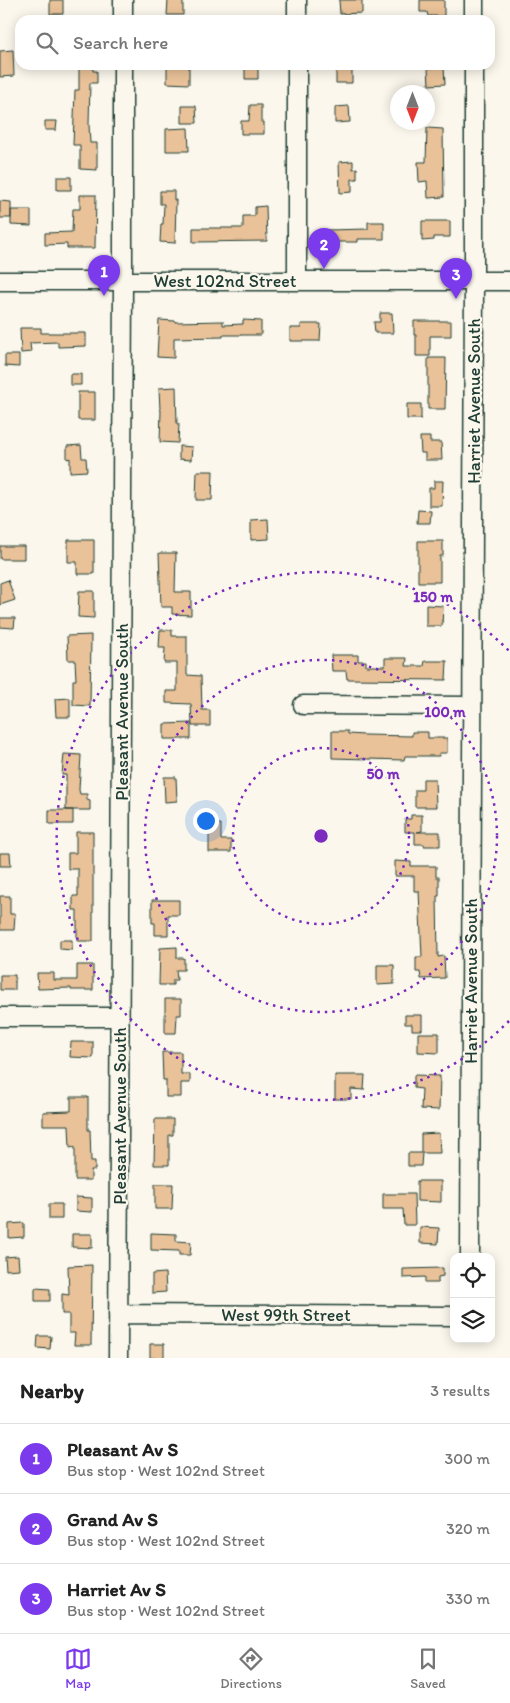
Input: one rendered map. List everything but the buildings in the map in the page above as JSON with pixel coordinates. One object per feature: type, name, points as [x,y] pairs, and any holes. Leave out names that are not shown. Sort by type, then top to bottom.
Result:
[{"type":"street","points":[[123,0],[123,15]]},
{"type":"street","points":[[297,15],[298,0]]},
{"type":"street","points":[[474,0],[474,15]]},
{"type":"street","name":"Pleasant Avenue South","points":[[118,1358],[123,70]]},
{"type":"street","points":[[297,70],[297,281]]},
{"type":"street","name":"Harriet Avenue South","points":[[470,1253],[474,70]]},
{"type":"street","name":"West 102nd Street","points":[[0,281],[510,281]]},
{"type":"street","points":[[303,706],[472,706]]},
{"type":"street","points":[[0,1017],[120,1017]]},
{"type":"street","name":"West 99th Street","points":[[118,1314],[450,1316]]},
{"type":"place","name":"Grand Av S","points":[[324,269]]},
{"type":"place","name":"Pleasant Av S","points":[[104,296]]},
{"type":"place","name":"Harriet Av S","points":[[456,299]]}]
